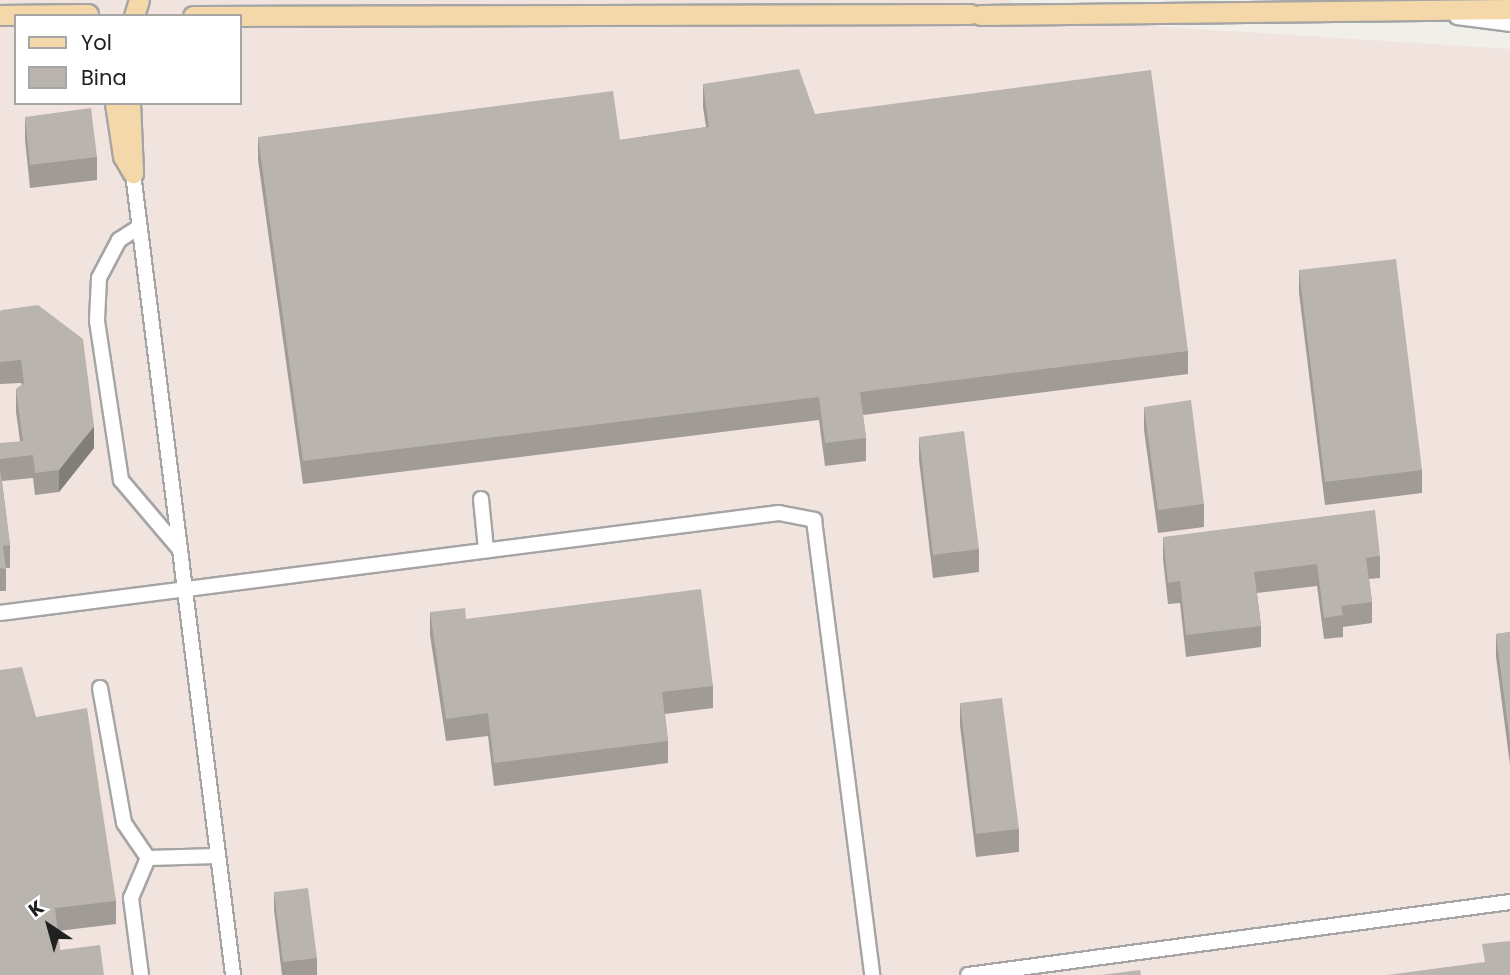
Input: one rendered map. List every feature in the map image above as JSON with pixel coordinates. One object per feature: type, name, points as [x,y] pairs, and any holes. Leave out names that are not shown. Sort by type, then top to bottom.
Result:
[{"type":"main road","points":[[952,0],[975,15]]},
{"type":"main road","points":[[975,15],[1004,0]]},
{"type":"main road","points":[[242,15],[975,15],[1510,9]]},
{"type":"main road","points":[[17,14],[87,10]]},
{"type":"main road","points":[[115,105],[123,156],[133,173]]},
{"type":"main road","points":[[130,105],[133,173]]},
{"type":"lane","points":[[1414,12],[1510,24]]},
{"type":"lane","points":[[133,173],[182,589],[233,975]]},
{"type":"lane","points":[[139,227],[119,240],[99,278],[97,321],[121,480],[177,546]]},
{"type":"lane","points":[[481,499],[486,549]]},
{"type":"lane","points":[[0,613],[779,513],[814,520],[872,975]]},
{"type":"lane","points":[[100,688],[124,823],[148,858]]},
{"type":"lane","points":[[148,858],[217,856]]},
{"type":"lane","points":[[141,975],[131,898],[148,858]]},
{"type":"lane","points":[[968,975],[1510,902]]},
{"type":"shaded area","points":[[0,0],[1012,0],[1012,17],[1510,49],[1510,975],[0,975]]},
{"type":"building","points":[[799,69],[815,114],[1151,70],[1188,351],[860,392],[866,438],[825,443],[819,397],[303,461],[258,137],[613,91],[620,140],[709,127],[703,84]]},
{"type":"building","points":[[91,108],[97,157],[30,165],[25,117]]},
{"type":"building","points":[[1396,259],[1422,470],[1325,482],[1299,270]]},
{"type":"building","points":[[38,305],[83,339],[94,426],[59,470],[35,473],[33,455],[0,459],[0,443],[23,441],[16,389],[24,383],[21,360],[0,362],[0,311]]},
{"type":"building","points":[[1191,400],[1204,504],[1158,510],[1144,407]]},
{"type":"building","points":[[964,431],[979,549],[933,555],[919,437]]},
{"type":"building","points":[[0,468],[10,545],[3,546],[6,569],[0,568]]},
{"type":"building","points":[[1375,510],[1380,556],[1366,558],[1372,602],[1341,606],[1343,615],[1324,618],[1317,564],[1254,572],[1261,626],[1186,635],[1180,581],[1168,583],[1163,537]]},
{"type":"building","points":[[701,589],[713,686],[662,692],[668,741],[494,763],[488,713],[446,719],[430,612],[465,608],[466,619]]},
{"type":"building","points":[[1510,632],[1510,742],[1496,634]]},
{"type":"building","points":[[22,667],[36,717],[87,708],[116,901],[55,908],[60,950],[100,945],[104,975],[0,975],[0,670]]},
{"type":"building","points":[[1002,698],[1019,829],[976,834],[960,703]]},
{"type":"building","points":[[308,888],[317,958],[283,962],[274,892]]},
{"type":"building","points":[[1510,941],[1510,975],[1387,975],[1485,962],[1482,944]]},
{"type":"building","points":[[1140,970],[1141,975],[1101,975]]}]
